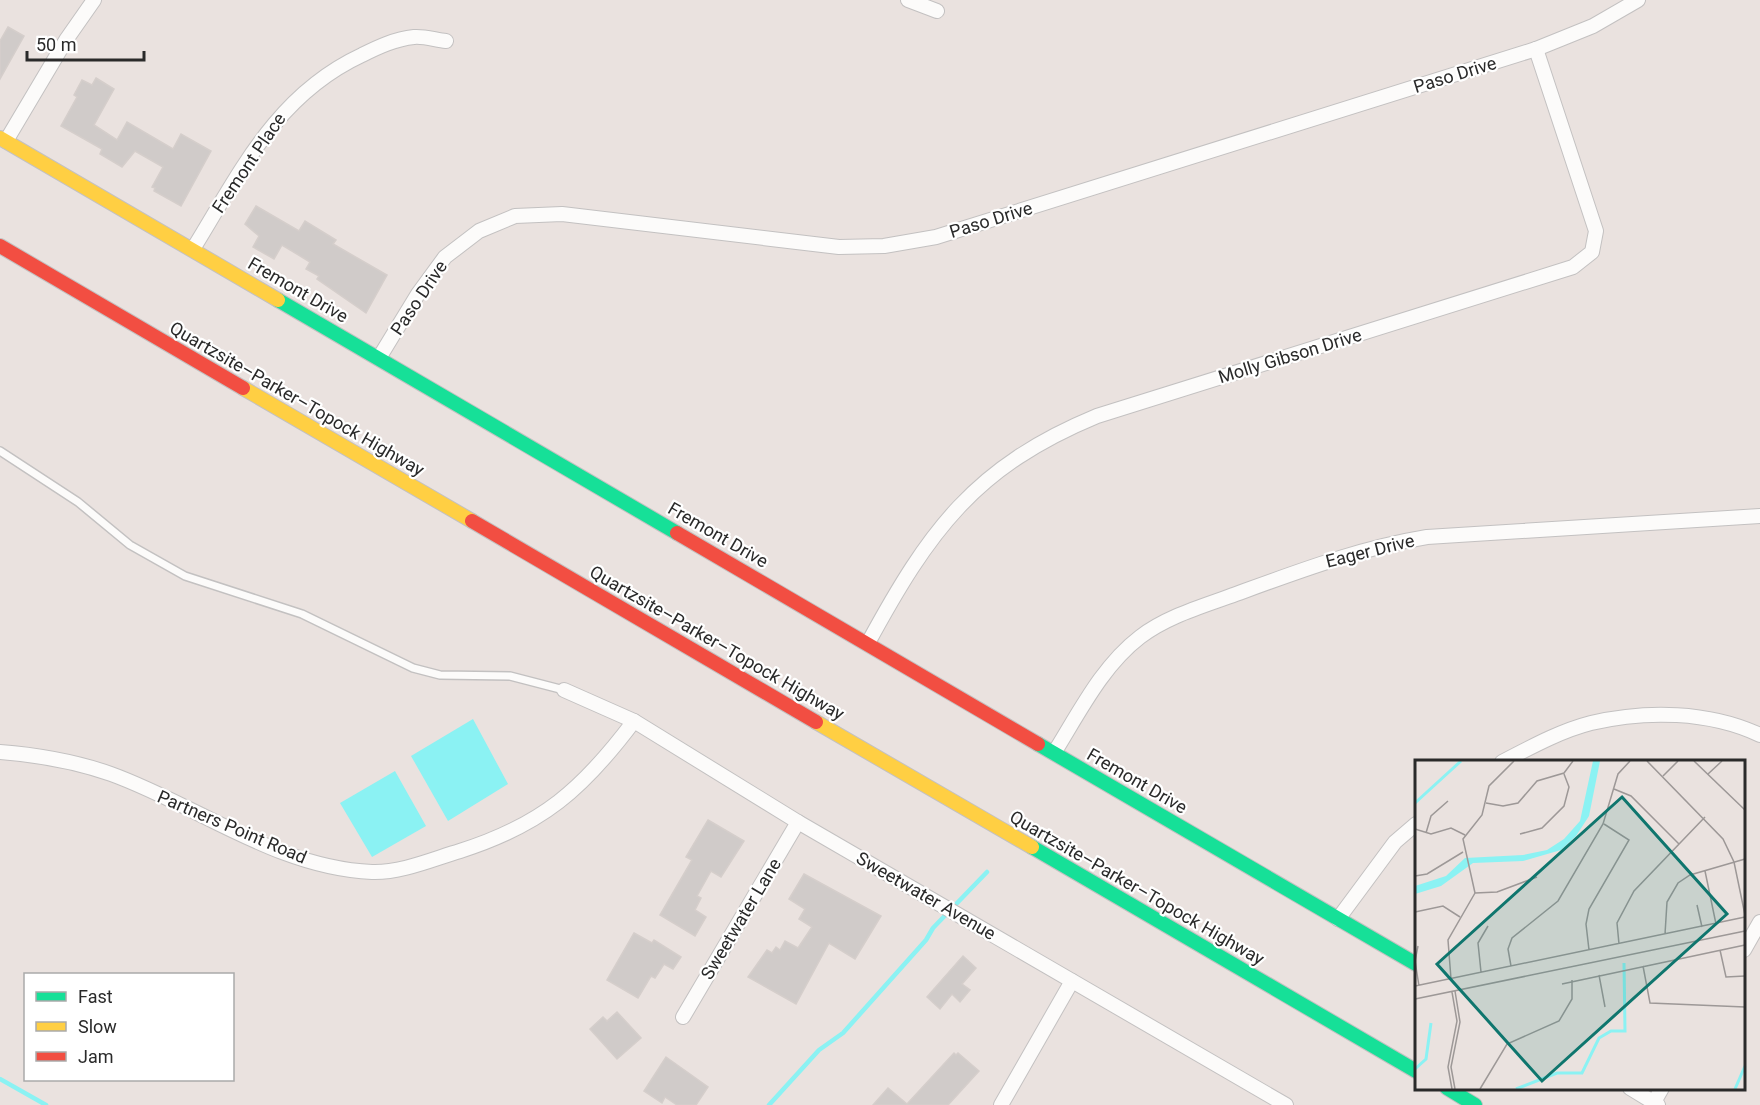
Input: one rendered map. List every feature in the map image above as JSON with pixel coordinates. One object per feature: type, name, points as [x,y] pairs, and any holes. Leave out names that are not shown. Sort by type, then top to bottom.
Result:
[{"type":"main road","name":"Fremont Drive","points":[[3,139],[1415,963]]},
{"type":"main road","name":"Quartzsite–Parker–Topock Highway","points":[[0,246],[1415,1070]]},
{"type":"main road","points":[[1448,1090],[1475,1105]]},
{"type":"street","points":[[3,139],[94,0]]},
{"type":"street","points":[[908,0],[937,11]]},
{"type":"street","name":"Paso Drive","points":[[379,358],[418,294],[445,257],[479,231],[515,216],[562,214],[839,247],[884,246],[936,237],[1536,49],[1593,26],[1638,0]]},
{"type":"street","name":"Fremont Place","points":[[193,249],[252,153],[281,113],[315,81],[349,60],[384,44],[415,37],[446,41]]},
{"type":"street","name":"Molly Gibson Drive","points":[[867,643],[905,575],[937,531],[970,494],[1002,466],[1059,432],[1097,416],[1573,267],[1592,252],[1596,231],[1536,49]]},
{"type":"street","name":"Eager Drive","points":[[1054,753],[1092,691],[1113,663],[1141,636],[1183,614],[1341,555],[1380,544],[1427,537],[1760,516]]},
{"type":"street","name":"Sweetwater Avenue","points":[[564,690],[634,722],[798,822],[1286,1105]]},
{"type":"street","points":[[1506,760],[1547,739],[1591,723],[1645,714],[1700,717],[1746,728],[1760,735]]},
{"type":"street","name":"Partners Point Road","points":[[0,752],[73,761],[112,774],[282,852],[327,867],[374,872],[409,866],[480,845],[544,815],[593,772],[634,722]]},
{"type":"street","name":"Sweetwater Lane","points":[[683,1017],[798,822]]},
{"type":"street","points":[[1338,919],[1395,842],[1415,825]]},
{"type":"street","points":[[1745,947],[1760,922]]},
{"type":"street","points":[[1001,1105],[1072,981]]},
{"type":"street","points":[[1632,1090],[1656,1104],[1662,1090]]},
{"type":"lane","points":[[0,451],[78,502],[130,544],[185,576],[302,614],[413,668],[440,675],[510,676],[564,690]]},
{"type":"water","points":[[473,719],[508,784],[448,821],[411,756]]},
{"type":"water","points":[[395,771],[426,826],[372,857],[340,803]]},
{"type":"building","points":[[8,27],[24,36],[0,79],[0,41]]},
{"type":"building","points":[[96,78],[114,89],[94,125],[117,140],[127,122],[173,149],[181,134],[211,151],[181,206],[154,191],[155,188],[152,187],[163,167],[135,151],[122,167],[100,154],[102,149],[61,126],[77,97],[74,95],[82,80],[92,85]]},
{"type":"building","points":[[256,206],[299,231],[305,221],[336,240],[333,244],[387,275],[366,313],[317,279],[319,276],[306,269],[310,262],[282,245],[274,259],[253,247],[259,236],[245,224]]},
{"type":"building","points":[[708,820],[744,841],[721,877],[711,871],[697,896],[701,898],[695,910],[706,917],[695,936],[660,915],[692,860],[686,857]]},
{"type":"building","points":[[804,874],[881,916],[855,959],[829,943],[796,1004],[748,977],[767,950],[772,953],[776,947],[780,950],[785,941],[798,948],[812,927],[799,919],[805,909],[789,899]]},
{"type":"building","points":[[634,933],[652,943],[654,940],[681,957],[673,969],[664,964],[655,978],[651,976],[638,998],[607,980]]},
{"type":"building","points":[[963,956],[976,968],[962,984],[970,990],[960,1002],[952,994],[940,1009],[927,997]]},
{"type":"building","points":[[617,1012],[641,1038],[617,1059],[590,1029],[603,1017],[607,1021]]},
{"type":"building","points":[[954,1053],[956,1055],[958,1053],[979,1071],[948,1105],[873,1105],[888,1088],[907,1104]]},
{"type":"building","points":[[666,1057],[708,1087],[696,1105],[677,1105],[665,1097],[662,1103],[644,1091]]},
{"type":"waterway","points":[[769,1105],[819,1050],[843,1033],[926,940],[933,928],[987,872]]},
{"type":"waterway","points":[[0,1079],[46,1105]]},
{"type":"traffic: fast","points":[[278,300],[677,533]]},
{"type":"traffic: fast","points":[[1038,744],[1415,963]]},
{"type":"traffic: fast","points":[[1032,847],[1415,1070]]},
{"type":"traffic: fast","points":[[1450,1090],[1475,1105]]},
{"type":"traffic: slow","points":[[0,138],[278,300]]},
{"type":"traffic: slow","points":[[243,388],[472,521]]},
{"type":"traffic: slow","points":[[816,722],[1032,847]]},
{"type":"traffic: jam","points":[[0,246],[243,388]]},
{"type":"traffic: jam","points":[[472,521],[816,722]]},
{"type":"traffic: jam","points":[[677,533],[1038,744]]}]
